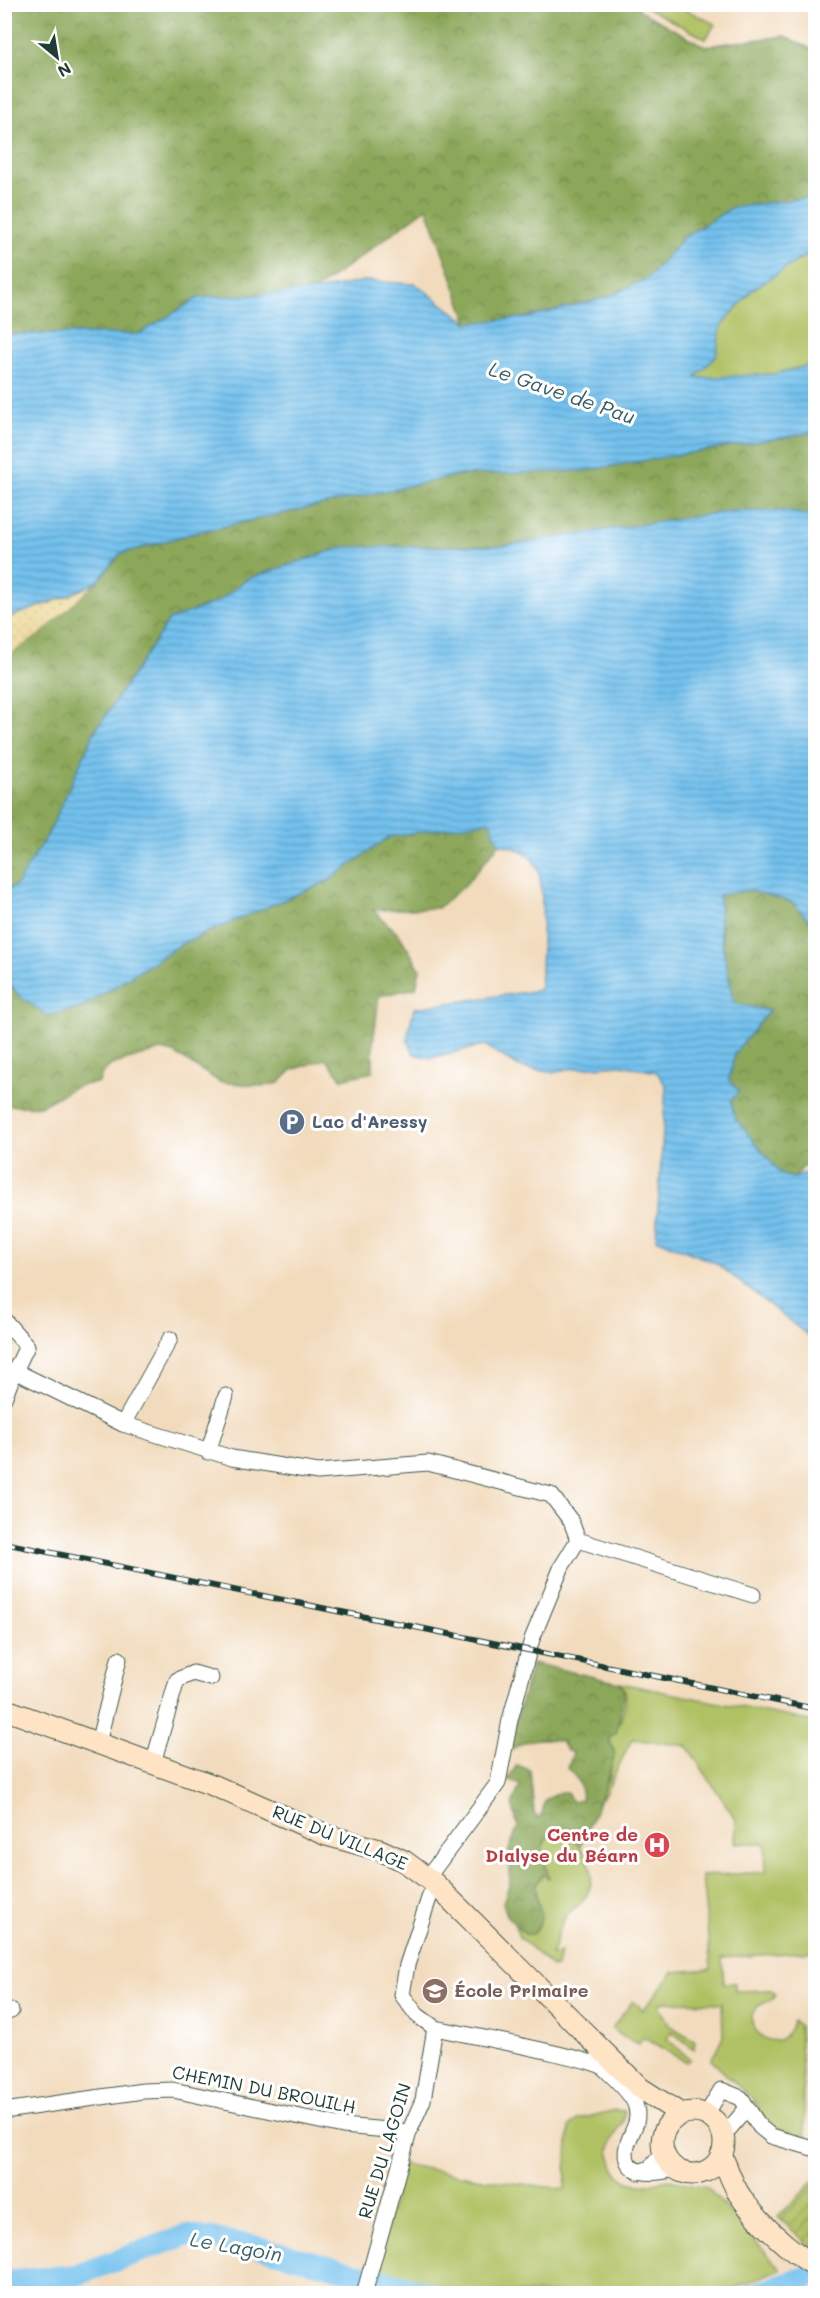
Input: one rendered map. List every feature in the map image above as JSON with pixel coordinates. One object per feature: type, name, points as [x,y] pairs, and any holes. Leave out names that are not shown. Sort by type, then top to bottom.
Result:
[{"type":"main road","name":"RUE DU VILLAGE","points":[[4,1709],[215,1786],[326,1835],[380,1850],[404,1861],[431,1880],[640,2088],[681,2114]]},
{"type":"main road","name":"RUE DU VILLAGE","points":[[640,2088],[668,2151]]},
{"type":"main road","points":[[722,2145],[711,2169],[699,2174],[686,2174],[668,2151],[672,2119],[694,2111],[706,2115],[718,2124],[722,2145],[740,2196]]},
{"type":"main road","points":[[699,2174],[740,2196],[760,2219],[810,2262]]},
{"type":"street","points":[[4,1320],[27,1346],[4,1398]]},
{"type":"street","points":[[123,1424],[170,1340]]},
{"type":"street","points":[[15,1371],[123,1424],[208,1452],[318,1472],[428,1463],[551,1495],[571,1521],[578,1540]]},
{"type":"street","points":[[208,1452],[226,1396]]},
{"type":"street","points":[[578,1540],[753,1595]]},
{"type":"street","points":[[578,1540],[562,1566],[532,1639],[510,1720],[498,1783],[431,1880],[406,1965],[402,1995],[417,2015],[435,2028],[602,2065],[635,2104],[638,2118],[627,2146],[627,2159],[639,2172],[650,2168],[668,2151]]},
{"type":"street","points":[[98,1743],[119,1659]]},
{"type":"street","points":[[153,1763],[177,1680],[193,1673],[211,1678]]},
{"type":"street","name":"RUE DU LAGOIN","points":[[364,2294],[409,2132],[423,2100],[435,2028]]},
{"type":"street","name":"CHEMIN DU BROUILH","points":[[4,2110],[143,2091],[173,2090],[343,2126],[409,2132]]},
{"type":"street","points":[[706,2115],[721,2090],[741,2098],[760,2127],[771,2136],[816,2149]]},
{"type":"street","points":[[722,2145],[747,2108]]},
{"type":"green space","points":[[5,5],[640,5],[639,10],[704,46],[785,36],[815,51],[815,197],[733,207],[684,237],[648,278],[608,297],[530,317],[468,323],[427,208],[314,291],[198,298],[139,334],[5,334]]},
{"type":"green space","points":[[642,5],[689,5],[686,10],[715,24],[706,39]]},
{"type":"green space","points":[[815,253],[815,364],[774,374],[694,379],[716,356],[721,326],[753,289],[803,257]]},
{"type":"green space","points":[[815,432],[815,517],[787,511],[730,511],[502,546],[343,547],[247,579],[219,601],[169,620],[95,731],[49,832],[16,887],[5,888],[5,619],[65,597],[97,582],[120,554],[194,533],[459,475],[582,471]]},
{"type":"green space","points":[[490,821],[499,844],[466,884],[438,908],[373,910],[400,936],[420,969],[416,988],[379,996],[373,1045],[373,1072],[342,1079],[326,1059],[292,1070],[279,1083],[264,1086],[220,1082],[174,1053],[161,1050],[111,1065],[101,1075],[99,1083],[81,1085],[42,1105],[5,1106],[4,977],[19,996],[79,1009],[185,942],[328,881],[389,837]]},
{"type":"green space","points":[[749,890],[792,902],[815,926],[815,1152],[794,1178],[782,1175],[744,1131],[735,1118],[731,1101],[729,1080],[735,1053],[769,1011],[734,1003],[726,963],[719,895]]},
{"type":"green space","points":[[532,1663],[620,1683],[625,1692],[616,1733],[609,1738],[614,1752],[611,1769],[581,1846],[560,1831],[547,1837],[542,1848],[549,1878],[543,1874],[534,1888],[541,1913],[540,1923],[533,1934],[525,1934],[507,1915],[503,1903],[510,1882],[509,1850],[518,1826],[512,1804],[520,1785],[508,1779],[517,1765],[530,1770],[534,1812],[537,1819],[542,1814],[545,1800],[560,1792],[567,1793],[572,1802],[581,1800],[579,1782],[568,1768],[573,1752],[567,1751],[561,1741],[535,1740],[523,1743],[511,1750],[509,1745]]},
{"type":"green space","points":[[620,1683],[815,1722],[815,1951],[722,1958],[724,1983],[735,1983],[735,1991],[771,1990],[775,1993],[773,1999],[758,2006],[751,2016],[758,2033],[764,2038],[777,2040],[784,2037],[793,2021],[799,2025],[806,2141],[768,2125],[753,2100],[711,2060],[723,2036],[722,2003],[663,2002],[659,2004],[669,2025],[695,2041],[694,2049],[672,2032],[667,2039],[690,2059],[686,2062],[643,2037],[639,2044],[623,2037],[612,2028],[633,2001],[643,2010],[673,1972],[711,1969],[702,1876],[766,1872],[765,1843],[735,1843],[736,1820],[687,1746],[632,1739],[603,1798],[599,1800],[601,1790],[609,1779],[614,1752],[609,1738],[619,1724],[624,1710],[626,1697]]},
{"type":"green space","points":[[560,1831],[577,1843],[584,1852],[591,1871],[591,1881],[589,1891],[583,1900],[563,1920],[551,1955],[561,1952],[556,1967],[553,1968],[519,1937],[515,1926],[525,1934],[536,1905],[538,1881],[543,1874],[548,1877],[542,1848],[547,1837]]},
{"type":"green space","points":[[615,2110],[625,2111],[623,2122],[612,2140],[609,2151],[616,2173],[628,2182],[640,2185],[669,2180],[707,2187],[781,2269],[720,2294],[469,2293],[374,2271],[403,2164],[487,2180],[565,2189],[569,2127],[577,2120]]},
{"type":"green space","points":[[815,2180],[815,2190],[812,2194],[815,2198],[815,2246],[812,2248],[778,2217]]},
{"type":"sand","points":[[97,582],[41,634],[5,658],[5,619],[65,597]]},
{"type":"water","name":"Le Gave de Pau","points":[[815,197],[815,253],[803,257],[753,289],[721,326],[716,356],[695,378],[774,374],[815,364],[815,432],[582,471],[459,475],[194,533],[120,554],[97,582],[65,597],[5,619],[5,334],[139,334],[198,298],[314,291],[364,281],[416,284],[468,323],[530,317],[608,297],[648,278],[684,237],[733,207]]},
{"type":"water","name":"Lac d'Aressy","points":[[730,511],[787,511],[815,517],[815,909],[809,920],[792,902],[749,890],[719,895],[720,932],[734,1003],[769,1011],[735,1053],[729,1080],[739,1091],[731,1101],[735,1118],[782,1175],[794,1178],[815,1169],[815,1341],[716,1263],[656,1239],[666,1086],[657,1072],[621,1065],[566,1069],[554,1073],[519,1067],[485,1045],[431,1058],[414,1054],[407,1038],[414,1008],[540,990],[542,905],[539,873],[535,863],[524,852],[499,844],[490,821],[389,837],[328,881],[185,942],[79,1009],[47,1015],[19,996],[5,977],[5,888],[16,886],[49,832],[95,731],[169,620],[219,601],[247,579],[343,547],[502,546]]},
{"type":"waterway","name":"Le Lagoin","points":[[4,2282],[77,2275],[186,2235],[251,2245],[433,2294]]},
{"type":"waterway","name":"Le Lagoin","points":[[755,2294],[816,2274]]},
{"type":"railway","points":[[4,1543],[816,1709]]},
{"type":"place","name":"Lac d'Aressy","points":[[292,1122]]},
{"type":"place","name":"Centre de Dialyse du Béarn","points":[[657,1845]]},
{"type":"place","name":"École Primaire","points":[[435,1991]]}]
